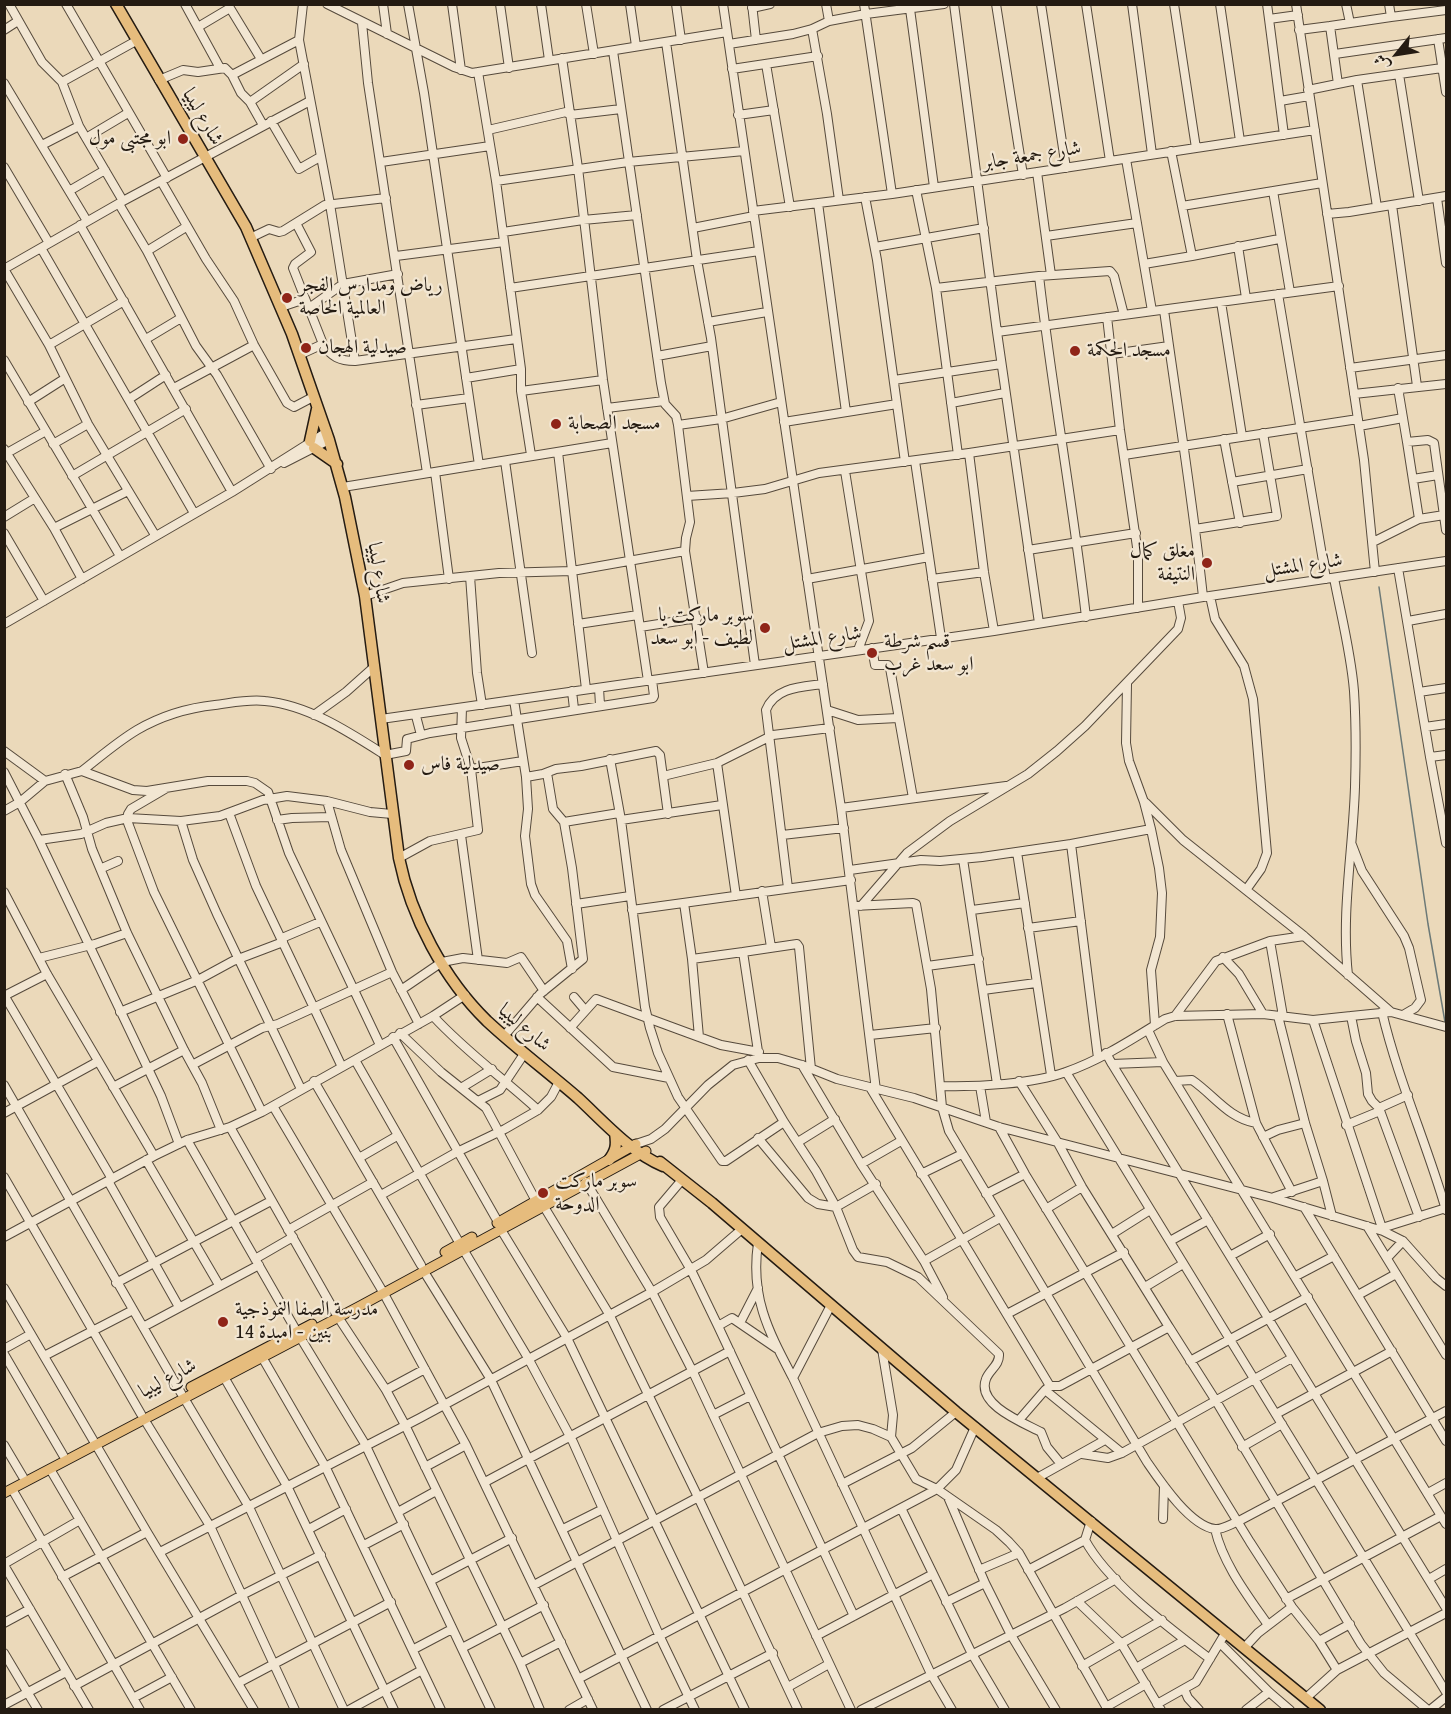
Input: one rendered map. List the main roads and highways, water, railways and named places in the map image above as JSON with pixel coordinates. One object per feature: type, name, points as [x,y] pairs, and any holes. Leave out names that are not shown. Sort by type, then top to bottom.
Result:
[{"type":"highway","name":"شارع ليبيا","points":[[116,4],[226,192],[250,238],[281,307],[328,436],[343,487],[365,596],[399,858],[415,908],[442,962],[465,995],[481,1014],[524,1054],[653,1162],[663,1166],[742,1229],[956,1412],[1320,1710]]},
{"type":"highway","points":[[318,409],[312,444],[336,464]]},
{"type":"highway","name":"شارع ليبيا","points":[[604,1121],[615,1133],[639,1149]]},
{"type":"highway","points":[[609,1160],[616,1149],[615,1133]]},
{"type":"main road","name":"شارع ليبيا","points":[[540,1203],[609,1160],[639,1149]]},
{"type":"main road","name":"شارع ليبيا","points":[[7,1490],[50,1469],[155,1409],[299,1335],[540,1203],[586,1182],[639,1149]]},
{"type":"main road","name":"شارع ليبيا","points":[[182,1395],[224,1377],[256,1358]]},
{"type":"main road","name":"شارع ليبيا","points":[[7,1490],[23,1477],[63,1455],[94,1442]]},
{"type":"waterway","points":[[1379,587],[1428,924],[1445,1022]]},
{"type":"waterway","points":[[1446,1032],[1446,1041]]},
{"type":"place","name":"ابو مجتبى مول","points":[[183,139]]},
{"type":"place","name":"رياض ومدارس الفجر العالمية الخاصة","points":[[287,298]]},
{"type":"place","name":"صيدلية الهجان","points":[[306,348]]},
{"type":"place","name":"مسجد الحكمة","points":[[1075,351]]},
{"type":"place","name":"مسجد الصحابة","points":[[556,424]]},
{"type":"place","name":"مغلق كمال النتيفة","points":[[1207,563]]},
{"type":"place","name":"سوبر ماركت يا لطيف - ابو سعد","points":[[765,628]]},
{"type":"place","name":"قسم شرطة ابو سعد غرب","points":[[872,653]]},
{"type":"place","name":"صيدلية فاس","points":[[409,765]]},
{"type":"place","name":"سوبر ماركت الدوحة","points":[[543,1193]]},
{"type":"place","name":"مدرسة الصفا النموذجية بنين - امبدة 14","points":[[223,1322]]}]
